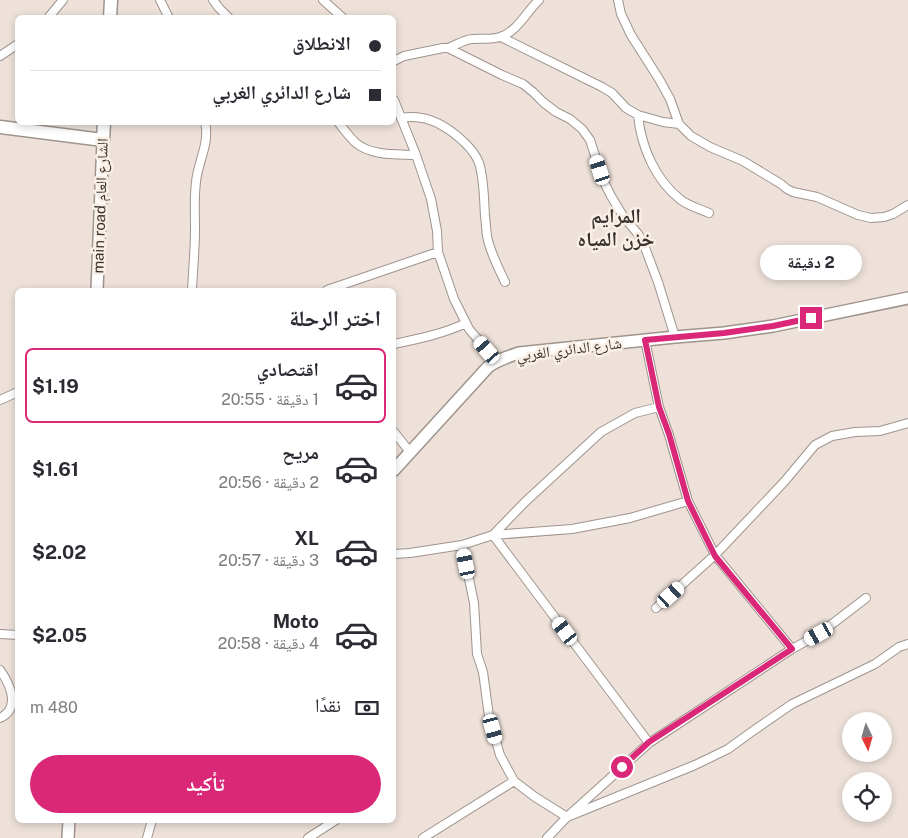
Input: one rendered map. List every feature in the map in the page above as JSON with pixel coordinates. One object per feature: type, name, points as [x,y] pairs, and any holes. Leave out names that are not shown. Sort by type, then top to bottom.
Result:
[{"type":"main road","points":[[110,15],[111,0]]},
{"type":"main road","name":"main road الشارع العام","points":[[103,140],[104,125]]},
{"type":"main road","points":[[0,127],[103,140]]},
{"type":"street","points":[[50,15],[63,0]]},
{"type":"street","points":[[160,0],[168,15]]},
{"type":"street","points":[[213,0],[226,15]]},
{"type":"street","points":[[323,0],[340,15]]},
{"type":"street","points":[[396,60],[404,56],[448,48],[473,38],[500,37],[514,29],[529,9],[539,0]]},
{"type":"street","points":[[618,0],[621,14],[631,35],[670,99],[679,124],[691,136],[710,148],[742,161],[793,192],[816,198],[858,215],[871,218],[884,217],[908,205]]},
{"type":"street","points":[[500,37],[602,87],[612,93],[626,108],[638,115],[679,124]]},
{"type":"street","points":[[0,56],[15,46]]},
{"type":"street","points":[[448,48],[523,84],[556,112],[570,119],[582,129],[590,140],[603,180],[611,196],[644,245],[676,337]]},
{"type":"street","points":[[396,105],[431,199],[437,231],[438,252],[454,299],[468,329],[496,361]]},
{"type":"street","points":[[638,115],[643,141],[649,158],[658,174],[680,200],[710,214]]},
{"type":"street","points":[[401,118],[426,118],[439,123],[450,130],[476,154],[482,178],[486,235],[492,254],[505,282]]},
{"type":"street","points":[[192,288],[195,191],[198,165],[206,138],[206,125]]},
{"type":"street","points":[[341,125],[356,143],[367,150],[416,155]]},
{"type":"street","name":"main road الشارع العام","points":[[97,288],[103,140]]},
{"type":"street","points":[[333,288],[438,252]]},
{"type":"street","name":"شارع الدائري الغربي","points":[[396,468],[481,373],[496,361],[518,353],[724,333],[773,326],[908,298]]},
{"type":"street","points":[[396,344],[422,338],[466,323]]},
{"type":"street","points":[[645,340],[659,407],[669,434],[688,501],[715,556],[792,649]]},
{"type":"street","points":[[0,400],[15,393]]},
{"type":"street","points":[[493,535],[525,502],[601,432],[635,413],[659,407]]},
{"type":"street","points":[[656,608],[715,556],[784,482],[815,444],[832,436],[855,432],[880,431],[908,423]]},
{"type":"street","points":[[396,434],[410,452]]},
{"type":"street","points":[[396,554],[462,545],[493,535],[572,529],[630,518],[688,501]]},
{"type":"street","points":[[493,535],[649,742]]},
{"type":"street","points":[[462,545],[474,603],[477,654],[483,672],[489,716],[500,755],[514,782],[568,817]]},
{"type":"street","points":[[547,838],[649,742],[792,649],[819,634],[866,598]]},
{"type":"street","points":[[0,634],[15,634]]},
{"type":"street","points":[[568,817],[695,765],[728,749],[792,704],[875,664],[899,647],[908,644]]},
{"type":"street","points":[[0,670],[11,690],[12,700],[11,709],[0,718]]},
{"type":"street","points":[[423,838],[514,782]]},
{"type":"street","points":[[68,838],[69,823]]},
{"type":"street","points":[[147,838],[151,823]]},
{"type":"street","points":[[308,838],[331,823]]},
{"type":"district","name":"المرايم خزن المياه","points":[[616,228]]},
{"type":"route","points":[[622,767],[649,742],[792,649],[715,556],[688,501],[669,434],[659,407],[645,340],[724,333],[811,318]]}]
